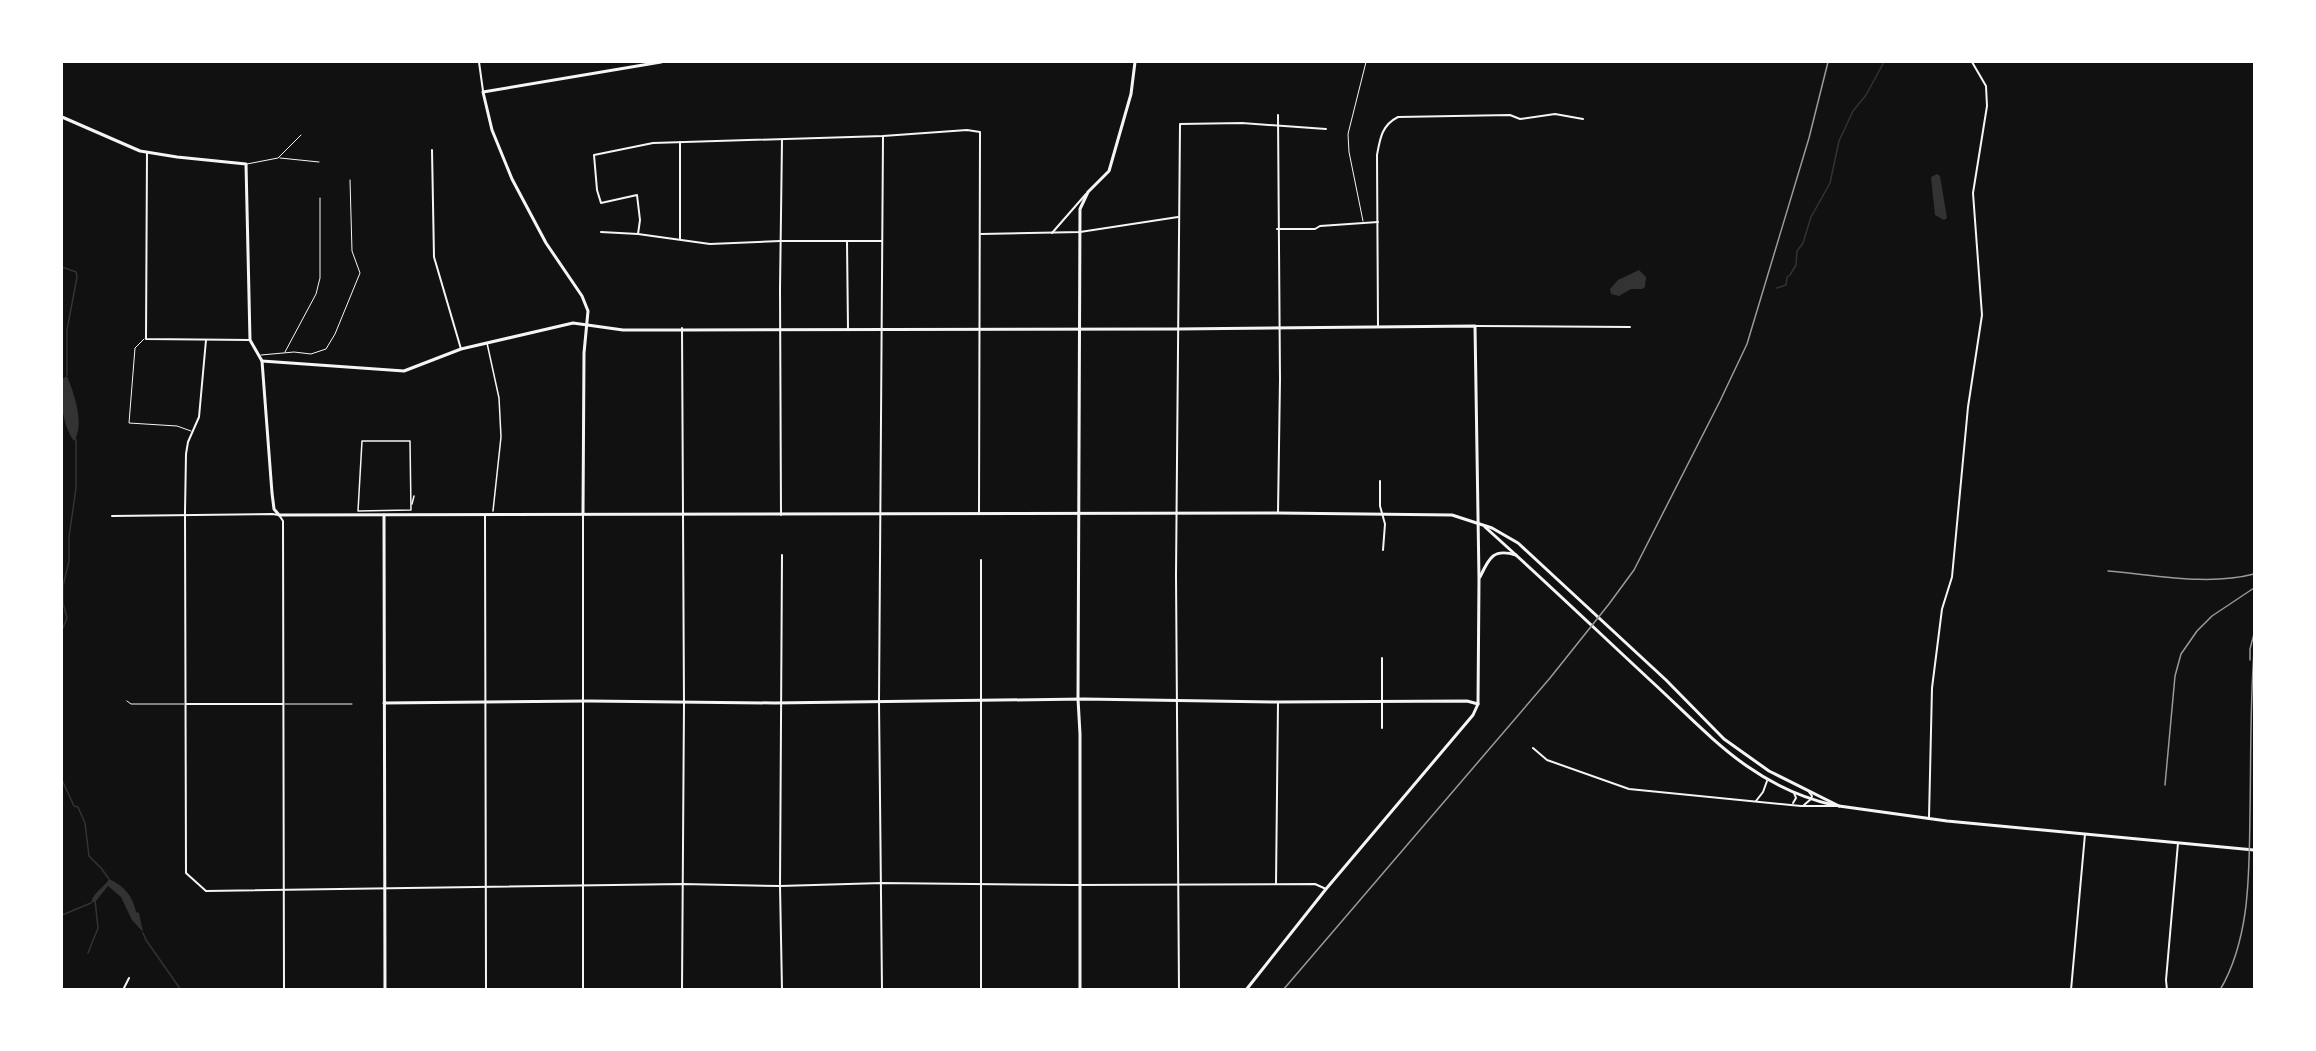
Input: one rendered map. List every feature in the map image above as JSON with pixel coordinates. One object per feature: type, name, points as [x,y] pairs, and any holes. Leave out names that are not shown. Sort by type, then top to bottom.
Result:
[{"type":"street","points":[[479,62],[492,130],[512,179],[546,243],[582,296],[588,311],[584,354],[583,990]]},
{"type":"street","points":[[483,92],[661,62]]},
{"type":"street","points":[[1052,233],[1109,171],[1131,94],[1135,62]]},
{"type":"street","points":[[1929,819],[1932,688],[1940,619],[1952,577],[1968,407],[1983,302],[1973,192],[1987,106],[1986,86],[1972,62]]},
{"type":"street","points":[[1378,327],[1377,155],[1380,136],[1388,122],[1398,117],[1510,115],[1520,119],[1555,114],[1583,118]]},
{"type":"street","points":[[1278,115],[1278,513]]},
{"type":"street","points":[[62,117],[90,131],[147,152],[246,164],[250,340],[262,361],[274,509],[283,521],[284,990]]},
{"type":"street","points":[[1179,990],[1177,329],[1180,124],[1277,125],[1326,129]]},
{"type":"street","points":[[638,234],[640,220],[637,195],[601,203],[597,190],[594,155],[653,143],[883,136],[967,130],[980,132],[979,514]]},
{"type":"street","points":[[882,990],[879,702],[883,136]]},
{"type":"street","points":[[781,515],[782,140]]},
{"type":"street","points":[[680,142],[680,240]]},
{"type":"street","points":[[432,150],[434,257],[460,349]]},
{"type":"street","points":[[147,152],[146,339],[250,340]]},
{"type":"street","points":[[1080,990],[1078,699],[1080,209],[1088,192]]},
{"type":"street","points":[[981,234],[1080,232],[1178,217]]},
{"type":"street","points":[[1278,229],[1315,229],[1320,226],[1378,222]]},
{"type":"street","points":[[601,232],[638,234],[711,244],[882,241]]},
{"type":"street","points":[[848,241],[848,329]]},
{"type":"street","points":[[262,361],[404,371],[460,349],[573,323],[623,330],[1630,327]]},
{"type":"street","points":[[1246,990],[1326,889],[1473,715],[1478,704],[1480,523],[1475,326]]},
{"type":"street","points":[[682,329],[684,703],[682,990]]},
{"type":"street","points":[[206,340],[199,417],[186,454],[185,515],[186,873],[206,891],[882,883],[1315,884],[1326,889]]},
{"type":"street","points":[[488,343],[499,398],[501,438],[493,511]]},
{"type":"street","points":[[411,508],[410,441],[362,441],[358,511],[411,510],[414,496]]},
{"type":"street","points":[[1380,481],[1380,506],[1385,524],[1383,550]]},
{"type":"street","points":[[112,516],[1177,513],[1452,515],[1480,523],[1502,533],[1530,553],[1724,739],[1770,771],[1839,806]]},
{"type":"street","points":[[384,515],[385,990]]},
{"type":"street","points":[[485,516],[486,990]]},
{"type":"street","points":[[1480,523],[1518,555],[1726,751],[1767,781],[1794,793],[1839,806],[1929,819],[2254,850]]},
{"type":"street","points":[[1497,538],[1498,534],[1502,533]]},
{"type":"street","points":[[1479,579],[1490,559],[1498,552],[1518,555]]},
{"type":"street","points":[[782,555],[780,886],[782,990]]},
{"type":"street","points":[[981,560],[979,884],[981,990]]},
{"type":"street","points":[[1382,658],[1382,728]]},
{"type":"street","points":[[384,703],[583,701],[782,703],[1078,699],[1278,702],[1467,701],[1478,704]]},
{"type":"street","points":[[1276,885],[1278,702]]},
{"type":"street","points":[[185,704],[283,704]]},
{"type":"street","points":[[1533,748],[1547,760],[1629,789],[1801,806],[1839,806]]},
{"type":"street","points":[[1756,801],[1767,781]]},
{"type":"street","points":[[1806,789],[1811,799]]},
{"type":"street","points":[[1789,805],[1795,801],[1794,793]]},
{"type":"street","points":[[1801,806],[1811,799]]},
{"type":"street","points":[[2072,990],[2085,834]]},
{"type":"street","points":[[2167,990],[2178,843]]},
{"type":"street","points":[[123,990],[129,978]]},
{"type":"lane","points":[[1364,223],[1353,175],[1348,134],[1366,62]]},
{"type":"lane","points":[[278,158],[301,135]]},
{"type":"lane","points":[[246,164],[278,158],[319,162]]},
{"type":"lane","points":[[259,356],[285,353],[311,354],[326,349],[335,334],[360,273],[352,251],[350,180]]},
{"type":"lane","points":[[285,353],[316,294],[320,278],[321,198]]},
{"type":"lane","points":[[146,339],[142,339],[135,348],[129,423],[177,426],[193,432]]},
{"type":"lane","points":[[127,701],[131,704],[185,704]]},
{"type":"lane","points":[[283,704],[352,704]]},
{"type":"shaded area","points":[[1937,174],[1940,176],[1947,218],[1944,220],[1935,215],[1931,177]]},
{"type":"shaded area","points":[[1639,270],[1646,277],[1645,287],[1631,289],[1619,296],[1611,294],[1610,289],[1618,280]]},
{"type":"shaded area","points":[[67,376],[75,400],[79,426],[74,441],[64,419],[61,394],[62,379]]},
{"type":"shaded area","points":[[109,879],[119,884],[130,896],[136,912],[139,913],[143,932],[132,920],[121,897],[108,886],[96,901],[91,903]]},
{"type":"waterway","points":[[1777,288],[1786,285],[1787,277],[1796,265],[1797,251],[1803,243],[1811,217],[1830,183],[1839,141],[1853,111],[1866,95],[1884,62]]},
{"type":"waterway","points":[[62,267],[76,272],[77,277],[67,330],[67,375]]},
{"type":"waterway","points":[[62,630],[67,618],[63,603],[63,586],[69,561],[69,537],[76,488],[76,439]]},
{"type":"waterway","points":[[62,780],[85,823],[89,856],[109,879]]},
{"type":"waterway","points":[[88,953],[98,928],[95,900]]},
{"type":"waterway","points":[[62,915],[91,903]]},
{"type":"waterway","points":[[143,933],[181,990]]},
{"type":"railway","points":[[1283,990],[1550,678],[1634,570],[1747,344],[1809,138],[1828,62]]},
{"type":"railway","points":[[2108,571],[2200,579],[2254,574]]},
{"type":"railway","points":[[2165,785],[2175,676],[2181,654],[2197,631],[2212,616],[2254,588]]},
{"type":"railway","points":[[2250,660],[2254,634]]},
{"type":"railway","points":[[2220,990],[2238,948],[2246,903],[2254,652]]}]
